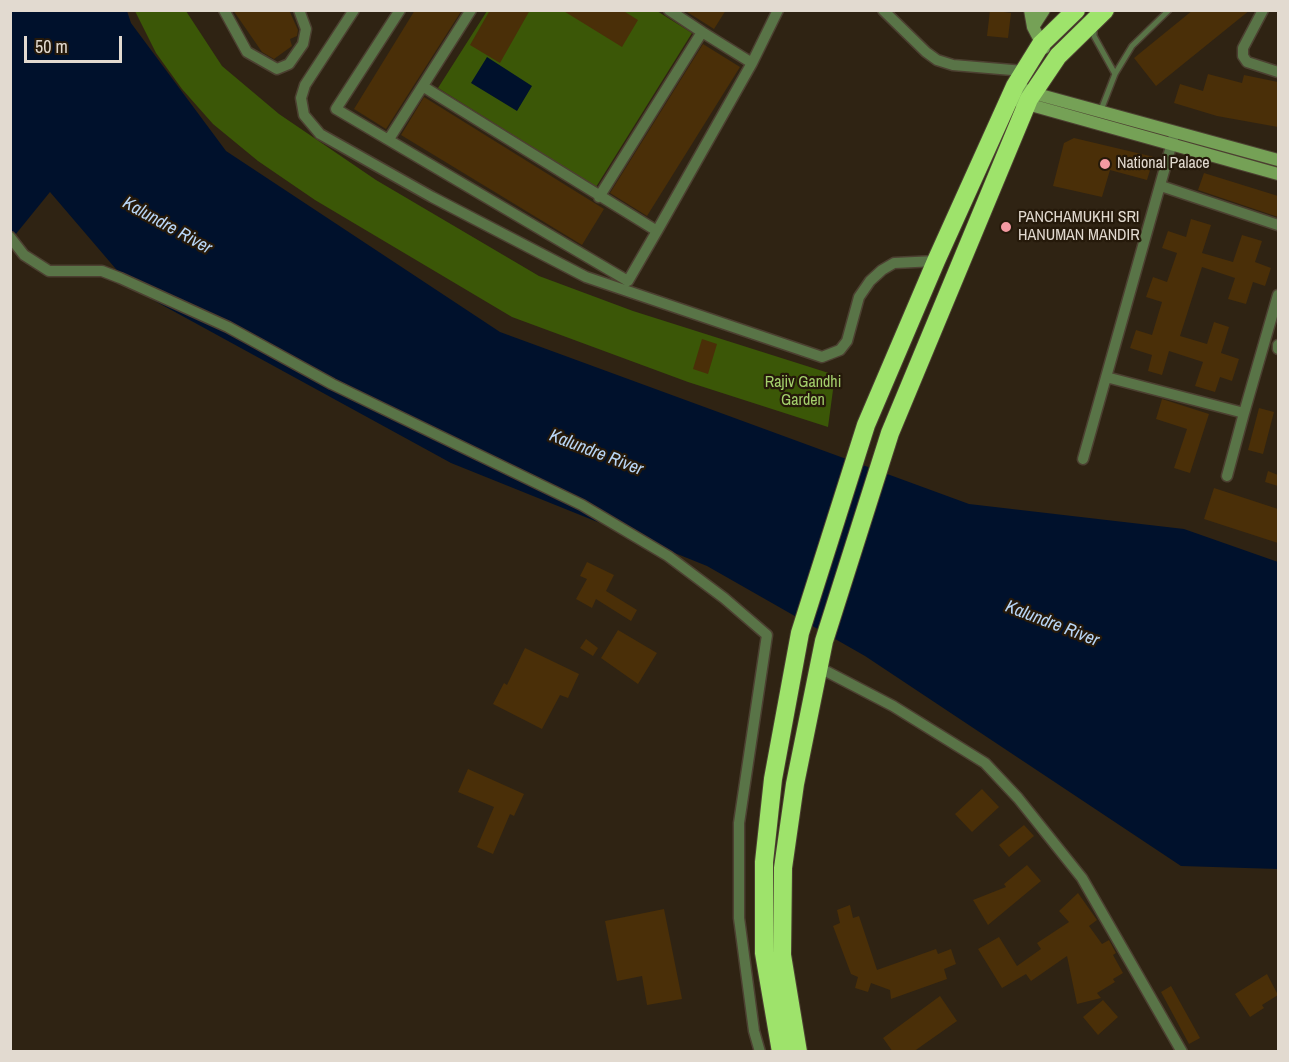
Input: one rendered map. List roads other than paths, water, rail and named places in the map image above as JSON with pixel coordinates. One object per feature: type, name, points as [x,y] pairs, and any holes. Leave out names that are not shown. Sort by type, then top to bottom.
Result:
[{"type":"highway","points":[[781,1052],[764,953],[764,862],[773,779],[800,633],[866,425],[936,261],[1016,85],[1041,44],[1076,10]]},
{"type":"highway","points":[[798,1052],[782,955],[783,867],[795,784],[824,641],[890,433],[1030,99],[1054,61],[1099,16]]},
{"type":"street","points":[[224,10],[247,52],[277,69],[289,64],[303,44],[306,29],[299,10]]},
{"type":"street","points":[[354,10],[305,85],[301,98],[304,115],[320,134],[432,197],[586,277],[822,357],[840,350],[847,341],[859,297],[870,281],[882,270],[894,263],[936,261]]},
{"type":"street","points":[[400,10],[336,109],[628,281],[752,63],[778,10]]},
{"type":"street","points":[[389,139],[471,10]]},
{"type":"street","points":[[669,10],[752,63]]},
{"type":"street","points":[[884,10],[937,60],[1016,85],[1030,99],[1171,146],[1278,174]]},
{"type":"street","points":[[1030,10],[1033,27],[1041,44],[1054,61]]},
{"type":"street","points":[[1033,27],[1044,10]]},
{"type":"street","points":[[1263,10],[1243,48],[1243,56],[1247,62],[1278,72]]},
{"type":"street","points":[[599,197],[702,32]]},
{"type":"street","points":[[424,87],[657,231]]},
{"type":"street","points":[[1030,99],[1101,112],[1278,160]]},
{"type":"street","points":[[1083,459],[1175,132]]},
{"type":"street","points":[[1161,186],[1278,225]]},
{"type":"street","points":[[12,239],[24,255],[49,272],[102,272],[120,278],[228,327],[332,384],[582,505],[668,556],[724,598],[767,635],[739,823],[739,918],[754,1031],[760,1052]]},
{"type":"street","points":[[1227,476],[1278,295]]},
{"type":"street","points":[[1106,377],[1244,413]]},
{"type":"street","points":[[818,667],[893,706],[985,763],[992,770],[1018,798],[1082,878],[1182,1052]]},
{"type":"lane","points":[[1101,112],[1115,74],[1132,46],[1169,10]]},
{"type":"lane","points":[[1099,16],[1094,36],[1111,62],[1115,74]]},
{"type":"water","name":"Kalundre River","points":[[11,11],[127,11],[131,23],[226,151],[500,332],[969,504],[1184,529],[1278,562],[1278,869],[1181,866],[865,656],[707,566],[451,463],[133,289],[50,192],[11,240]]},
{"type":"water","points":[[487,57],[532,86],[517,111],[471,83]]},
{"type":"place","name":"National Palace","points":[[1105,164]]},
{"type":"place","name":"PANCHAMUKHI SRI HANUMAN MANDIR","points":[[1006,227]]},
{"type":"park label","name":"Rajiv Gandhi Garden","points":[[803,392]]}]
